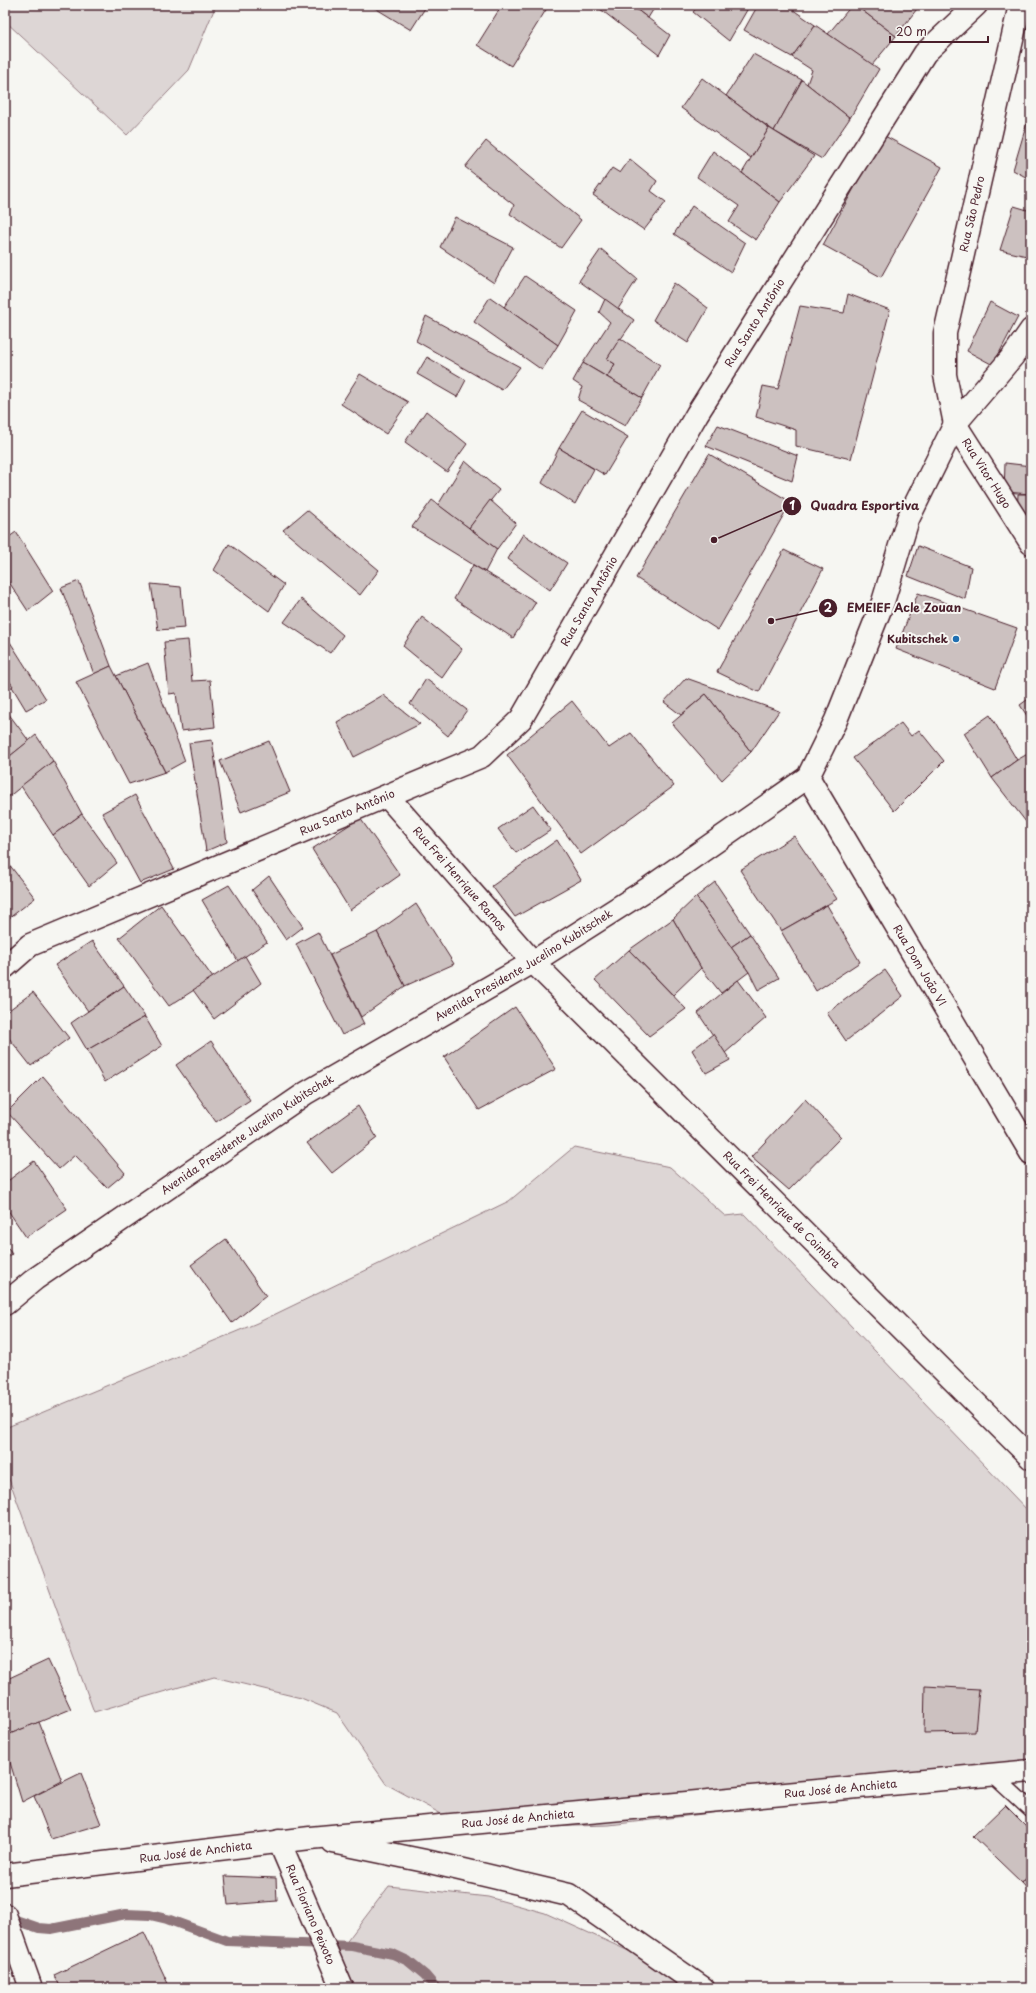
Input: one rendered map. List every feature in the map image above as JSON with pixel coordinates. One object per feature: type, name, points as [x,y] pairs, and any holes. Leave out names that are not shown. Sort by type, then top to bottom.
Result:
[{"type":"street","name":"Rua Santo Antônio","points":[[5,967],[30,945],[482,756],[520,719],[697,414],[925,53],[976,5]]},
{"type":"street","name":"Rua São Pedro","points":[[955,424],[945,375],[945,333],[1020,5]]},
{"type":"street","points":[[955,424],[1012,356],[1031,330]]},
{"type":"street","name":"Avenida Presidente Jucelino Kubitschek","points":[[5,1304],[35,1279],[306,1093],[533,962],[649,888],[808,777],[836,720],[883,602],[908,519],[955,424]]},
{"type":"street","name":"Rua Vitor Hugo","points":[[955,424],[1031,543]]},
{"type":"street","name":"Rua Dom João VI","points":[[808,777],[1031,1152]]},
{"type":"street","name":"Rua Frei Henrique Ramos","points":[[387,796],[533,962]]},
{"type":"street","name":"Rua Frei Henrique de Coimbra","points":[[533,962],[1031,1458]]},
{"type":"street","name":"Rua José de Anchieta","points":[[5,1875],[279,1841],[1031,1771]]},
{"type":"street","points":[[310,1838],[430,1862],[569,1895],[703,1988]]},
{"type":"street","name":"Rua Floriano Peixoto","points":[[279,1841],[342,1988]]},
{"type":"street","points":[[5,1915],[32,1988]]},
{"type":"lane","points":[[993,1775],[1031,1810]]},
{"type":"shaded area","points":[[5,5],[216,5],[189,70],[127,135],[5,21]]},
{"type":"shaded area","points":[[574,1147],[670,1167],[725,1216],[744,1214],[1031,1514],[1031,1768],[924,1788],[609,1825],[469,1829],[386,1784],[337,1713],[301,1698],[214,1677],[94,1712],[5,1468],[5,1428],[257,1323],[509,1201]]},
{"type":"shaded area","points":[[389,1886],[488,1897],[545,1913],[642,1957],[681,1988],[355,1988],[338,1953]]},
{"type":"building","points":[[370,5],[427,5],[411,30]]},
{"type":"building","points":[[502,5],[549,5],[511,66],[477,45]]},
{"type":"building","points":[[595,5],[631,5],[670,35],[659,55]]},
{"type":"building","points":[[631,5],[656,5],[648,18]]},
{"type":"building","points":[[699,5],[742,5],[747,10],[729,41],[693,12]]},
{"type":"building","points":[[742,5],[750,5],[747,10]]},
{"type":"building","points":[[758,5],[786,5],[815,25],[792,57],[744,30]]},
{"type":"building","points":[[852,5],[855,5],[896,36],[872,65],[828,34]]},
{"type":"building","points":[[861,5],[920,5],[896,36],[859,8]]},
{"type":"building","points":[[815,25],[879,69],[850,118],[807,84],[812,70],[792,57]]},
{"type":"building","points":[[753,54],[802,80],[774,131],[726,96]]},
{"type":"building","points":[[702,78],[769,128],[751,158],[681,108]]},
{"type":"building","points":[[802,80],[850,118],[822,159],[774,131]]},
{"type":"building","points":[[1031,109],[1031,180],[1013,170]]},
{"type":"building","points":[[769,128],[814,156],[780,202],[742,173]]},
{"type":"building","points":[[883,135],[942,167],[881,277],[823,245]]},
{"type":"building","points":[[486,141],[581,220],[561,248],[510,214],[514,205],[465,167]]},
{"type":"building","points":[[713,151],[780,202],[756,240],[729,222],[739,206],[697,177]]},
{"type":"building","points":[[630,159],[657,181],[651,191],[666,202],[644,230],[593,195],[612,168],[620,173]]},
{"type":"building","points":[[692,206],[745,243],[731,272],[674,234]]},
{"type":"building","points":[[1014,206],[1031,211],[1031,257],[1000,250]]},
{"type":"building","points":[[455,217],[513,247],[494,283],[440,247]]},
{"type":"building","points":[[601,249],[637,279],[618,309],[579,281]]},
{"type":"building","points":[[525,276],[577,311],[558,345],[504,307]]},
{"type":"building","points":[[674,283],[708,308],[688,343],[653,320]]},
{"type":"building","points":[[848,294],[890,310],[851,459],[796,446],[796,430],[756,417],[763,386],[778,389],[800,306],[844,313]]},
{"type":"building","points":[[490,297],[558,345],[542,370],[474,322]]},
{"type":"building","points":[[605,299],[634,320],[607,359],[615,364],[607,377],[583,363],[610,322],[599,312]]},
{"type":"building","points":[[990,302],[1018,317],[993,365],[967,351]]},
{"type":"building","points":[[426,316],[520,367],[502,390],[416,341]]},
{"type":"building","points":[[620,338],[660,365],[642,398],[607,377],[615,364],[607,359]]},
{"type":"building","points":[[427,357],[466,380],[457,397],[417,374]]},
{"type":"building","points":[[583,363],[642,398],[625,426],[578,400],[582,387],[573,381]]},
{"type":"building","points":[[360,374],[408,402],[386,434],[341,404]]},
{"type":"building","points":[[582,410],[628,437],[605,475],[559,448]]},
{"type":"building","points":[[426,411],[467,444],[447,472],[405,442]]},
{"type":"building","points":[[718,425],[798,456],[792,481],[706,446]]},
{"type":"building","points":[[559,448],[594,469],[575,504],[542,483]]},
{"type":"building","points":[[709,454],[791,502],[718,630],[636,578]]},
{"type":"building","points":[[465,461],[499,490],[469,528],[438,505]]},
{"type":"building","points":[[1005,463],[1031,466],[1031,494],[1004,492]]},
{"type":"building","points":[[1018,494],[1031,494],[1031,517],[1017,517]]},
{"type":"building","points":[[432,500],[497,549],[485,572],[412,527]]},
{"type":"building","points":[[490,500],[516,523],[497,549],[469,528]]},
{"type":"building","points":[[307,510],[379,570],[360,595],[283,530]]},
{"type":"building","points":[[16,532],[53,591],[28,611],[5,576],[5,540]]},
{"type":"building","points":[[523,534],[567,563],[550,590],[508,559]]},
{"type":"building","points":[[229,544],[284,585],[269,611],[214,570]]},
{"type":"building","points":[[918,546],[971,567],[965,599],[908,576]]},
{"type":"building","points":[[784,550],[823,569],[759,692],[717,672]]},
{"type":"building","points":[[473,565],[536,602],[513,638],[454,599]]},
{"type":"building","points":[[79,581],[111,666],[94,674],[61,588]]},
{"type":"building","points":[[151,584],[181,587],[185,628],[158,630]]},
{"type":"building","name":"Kubitschek","points":[[918,593],[1017,628],[995,688],[896,649]]},
{"type":"building","points":[[301,599],[343,635],[330,653],[284,622]]},
{"type":"building","points":[[422,617],[462,649],[442,678],[403,646]]},
{"type":"building","points":[[188,640],[192,681],[210,680],[215,727],[181,731],[176,693],[169,694],[164,642]]},
{"type":"building","points":[[10,642],[46,699],[26,710],[5,675],[5,645]]},
{"type":"building","points":[[148,663],[185,761],[165,772],[116,676]]},
{"type":"building","points":[[111,666],[165,772],[129,784],[76,682]]},
{"type":"building","points":[[5,675],[13,686],[5,692]]},
{"type":"building","points":[[686,678],[779,711],[751,752],[706,694],[681,715],[664,702]]},
{"type":"building","points":[[426,679],[467,710],[448,736],[410,704]]},
{"type":"building","points":[[706,694],[751,752],[722,780],[672,723]]},
{"type":"building","points":[[383,695],[420,724],[354,757],[337,722]]},
{"type":"building","points":[[1031,697],[1031,722],[1020,705]]},
{"type":"building","points":[[572,701],[609,748],[631,733],[674,786],[581,854],[507,755]]},
{"type":"building","points":[[5,709],[29,741],[5,760]]},
{"type":"building","points":[[990,715],[1017,760],[992,778],[964,733]]},
{"type":"building","points":[[901,723],[911,736],[919,730],[944,761],[894,811],[853,758]]},
{"type":"building","points":[[36,735],[53,761],[7,798],[5,796],[5,760]]},
{"type":"building","points":[[212,740],[227,842],[206,851],[189,743]]},
{"type":"building","points":[[269,741],[290,792],[241,812],[220,761]]},
{"type":"building","points":[[1031,752],[1031,819],[1026,822],[992,778]]},
{"type":"building","points":[[53,761],[82,814],[53,835],[21,786]]},
{"type":"building","points":[[135,795],[174,869],[140,883],[102,813]]},
{"type":"building","points":[[533,805],[551,830],[516,853],[498,829]]},
{"type":"building","points":[[82,814],[117,863],[89,886],[53,835]]},
{"type":"building","points":[[360,818],[400,875],[350,910],[312,849]]},
{"type":"building","points":[[794,836],[837,899],[781,931],[740,870]]},
{"type":"building","points":[[557,840],[581,880],[515,917],[492,886]]},
{"type":"building","points":[[5,859],[35,898],[8,919],[5,917]]},
{"type":"building","points":[[269,876],[303,927],[286,940],[252,890]]},
{"type":"building","points":[[715,882],[750,934],[731,947],[696,897]]},
{"type":"building","points":[[229,885],[267,942],[238,961],[202,900]]},
{"type":"building","points":[[696,897],[749,972],[721,993],[701,968],[673,919]]},
{"type":"building","points":[[416,904],[454,964],[405,986],[377,932]]},
{"type":"building","points":[[161,905],[213,978],[169,1006],[119,938]]},
{"type":"building","points":[[827,905],[860,962],[816,991],[781,931]]},
{"type":"building","points":[[673,919],[701,968],[673,995],[629,950]]},
{"type":"building","points":[[318,932],[364,1024],[342,1035],[296,944]]},
{"type":"building","points":[[377,932],[405,986],[361,1017],[330,955]]},
{"type":"building","points":[[750,934],[779,978],[758,990],[749,972],[731,947]]},
{"type":"building","points":[[92,941],[124,986],[88,1011],[55,965]]},
{"type":"building","points":[[629,950],[686,1009],[649,1036],[595,980]]},
{"type":"building","points":[[245,956],[261,983],[214,1019],[193,990]]},
{"type":"building","points":[[885,970],[903,996],[846,1041],[827,1013]]},
{"type":"building","points":[[738,980],[766,1018],[725,1053],[698,1013]]},
{"type":"building","points":[[124,986],[145,1017],[87,1050],[71,1023]]},
{"type":"building","points":[[33,992],[69,1038],[31,1066],[5,1033],[5,1013]]},
{"type":"building","points":[[515,1007],[556,1069],[479,1110],[444,1057]]},
{"type":"building","points":[[145,1017],[162,1046],[105,1082],[87,1050]]},
{"type":"building","points":[[713,1034],[730,1060],[706,1073],[692,1050]]},
{"type":"building","points":[[211,1041],[250,1100],[216,1122],[176,1065]]},
{"type":"building","points":[[43,1076],[125,1173],[107,1188],[75,1155],[59,1169],[7,1112]]},
{"type":"building","points":[[805,1099],[841,1137],[789,1190],[751,1157]]},
{"type":"building","points":[[358,1106],[377,1138],[332,1173],[307,1143]]},
{"type":"building","points":[[34,1161],[67,1209],[26,1237],[5,1206],[5,1183]]},
{"type":"building","points":[[226,1239],[266,1296],[232,1323],[191,1265]]},
{"type":"building","points":[[5,1245],[12,1254],[5,1259]]},
{"type":"building","points":[[48,1660],[71,1709],[5,1736],[5,1680]]},
{"type":"building","points":[[925,1686],[979,1689],[975,1732],[924,1733]]},
{"type":"building","points":[[39,1722],[62,1781],[22,1802],[5,1746],[5,1736]]},
{"type":"building","points":[[81,1773],[101,1824],[51,1839],[34,1796]]},
{"type":"building","points":[[1005,1805],[1031,1831],[1031,1873],[1022,1883],[973,1836]]},
{"type":"building","points":[[1031,1873],[1031,1893],[1022,1883]]},
{"type":"building","points":[[225,1876],[276,1878],[277,1901],[228,1905]]},
{"type":"building","points":[[144,1932],[170,1988],[61,1988],[54,1975]]},
{"type":"waterway","points":[[7,1917],[39,1928],[51,1929],[126,1914],[150,1915],[167,1919],[227,1941],[352,1946],[393,1954],[408,1961],[425,1975],[436,1988]]},
{"type":"place","name":"Quadra Esportiva","points":[[714,540]]},
{"type":"place","name":"EMEIEF Acle Zouan","points":[[771,621]]},
{"type":"place","name":"Kubitschek","points":[[956,639]]}]
